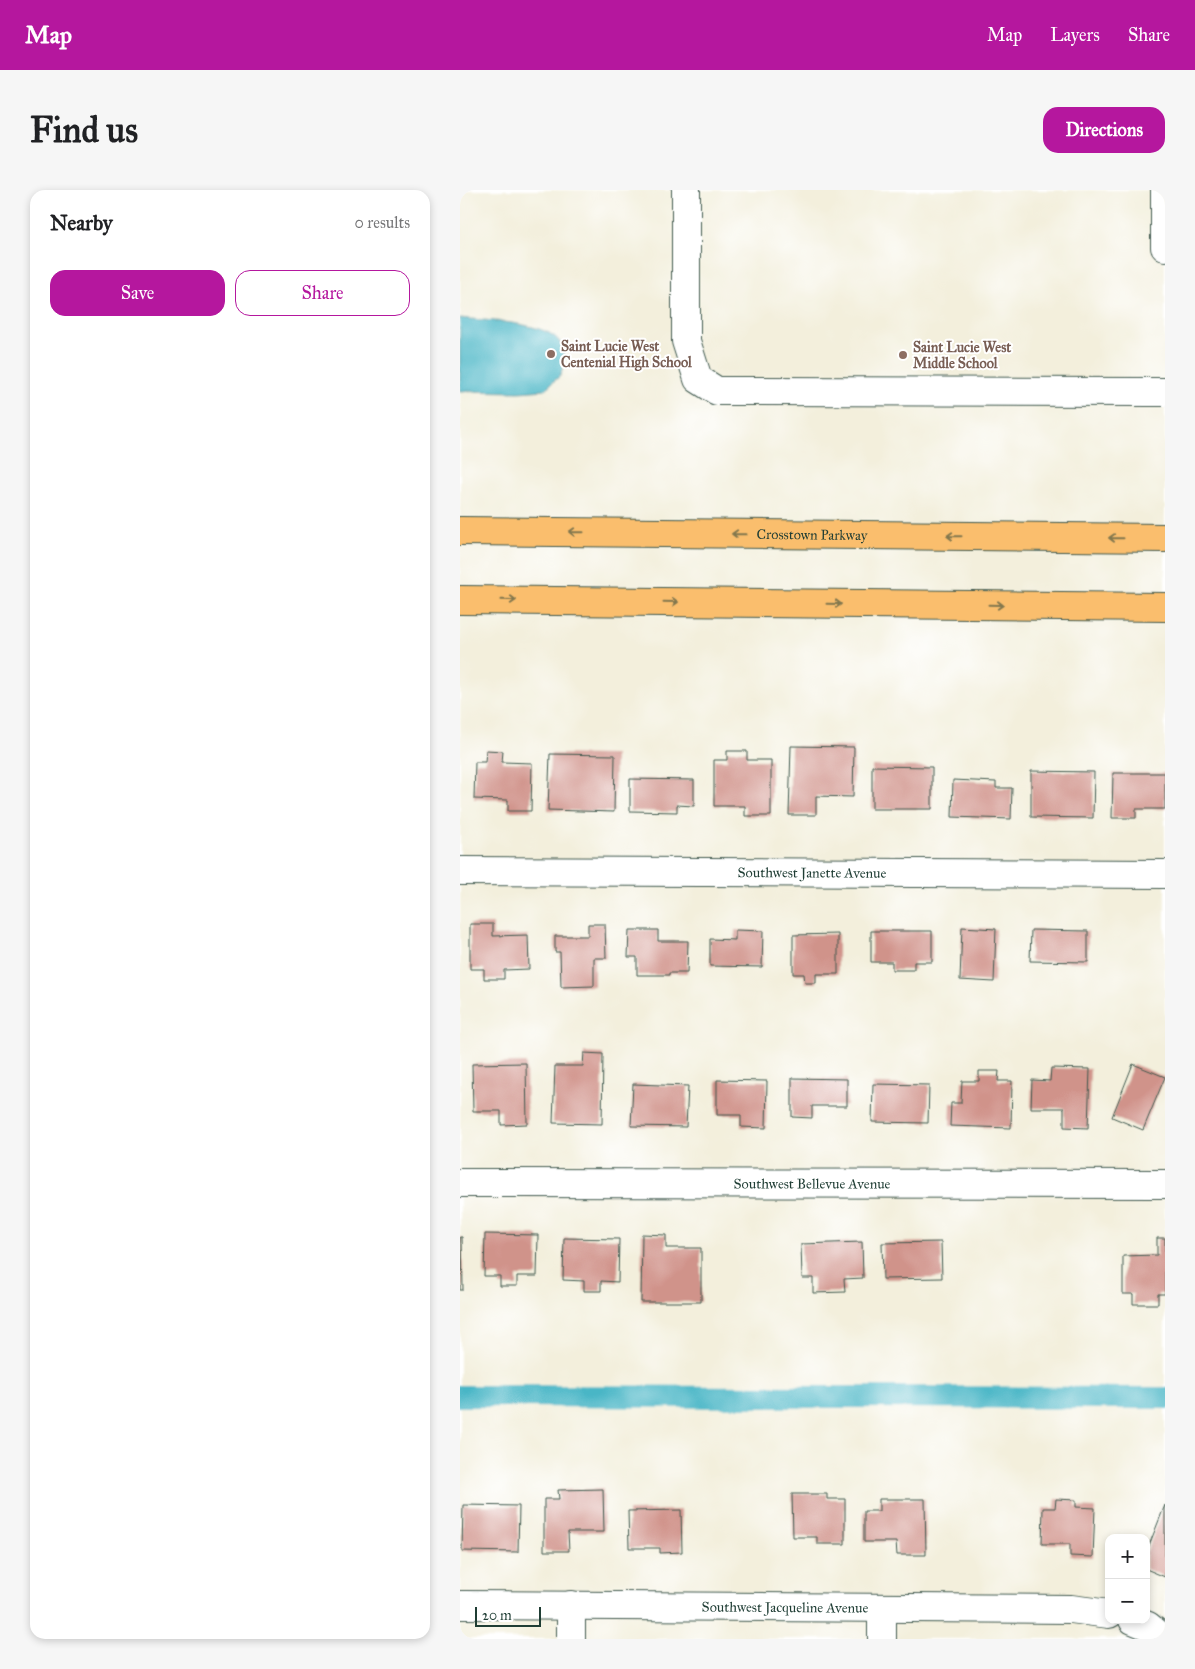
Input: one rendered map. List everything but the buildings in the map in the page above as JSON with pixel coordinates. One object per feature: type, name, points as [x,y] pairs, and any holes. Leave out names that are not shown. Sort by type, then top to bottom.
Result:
[{"type":"main road","name":"Crosstown Parkway","points":[[460,530],[1165,538]]},
{"type":"main road","points":[[460,600],[1165,607]]},
{"type":"street","points":[[686,190],[686,341],[698,379],[717,391],[1165,392]]},
{"type":"street","points":[[1165,190],[1165,247]]},
{"type":"street","name":"Southwest Janette Avenue","points":[[460,871],[1165,874]]},
{"type":"street","name":"Southwest Bellevue Avenue","points":[[460,1183],[1165,1184]]},
{"type":"street","name":"Southwest Jacqueline Avenue","points":[[460,1605],[1071,1609],[1105,1613]]},
{"type":"street","points":[[570,1639],[571,1605]]},
{"type":"street","points":[[882,1609],[882,1639]]},
{"type":"street","points":[[1143,1624],[1163,1638]]},
{"type":"water","points":[[460,318],[531,326],[554,336],[561,344],[563,351],[561,375],[544,390],[519,392],[460,391]]},
{"type":"waterway","points":[[460,1396],[1165,1398]]},
{"type":"place","name":"Saint Lucie West Centenial High School","points":[[551,354]]},
{"type":"place","name":"Saint Lucie West Middle School","points":[[903,355]]}]
